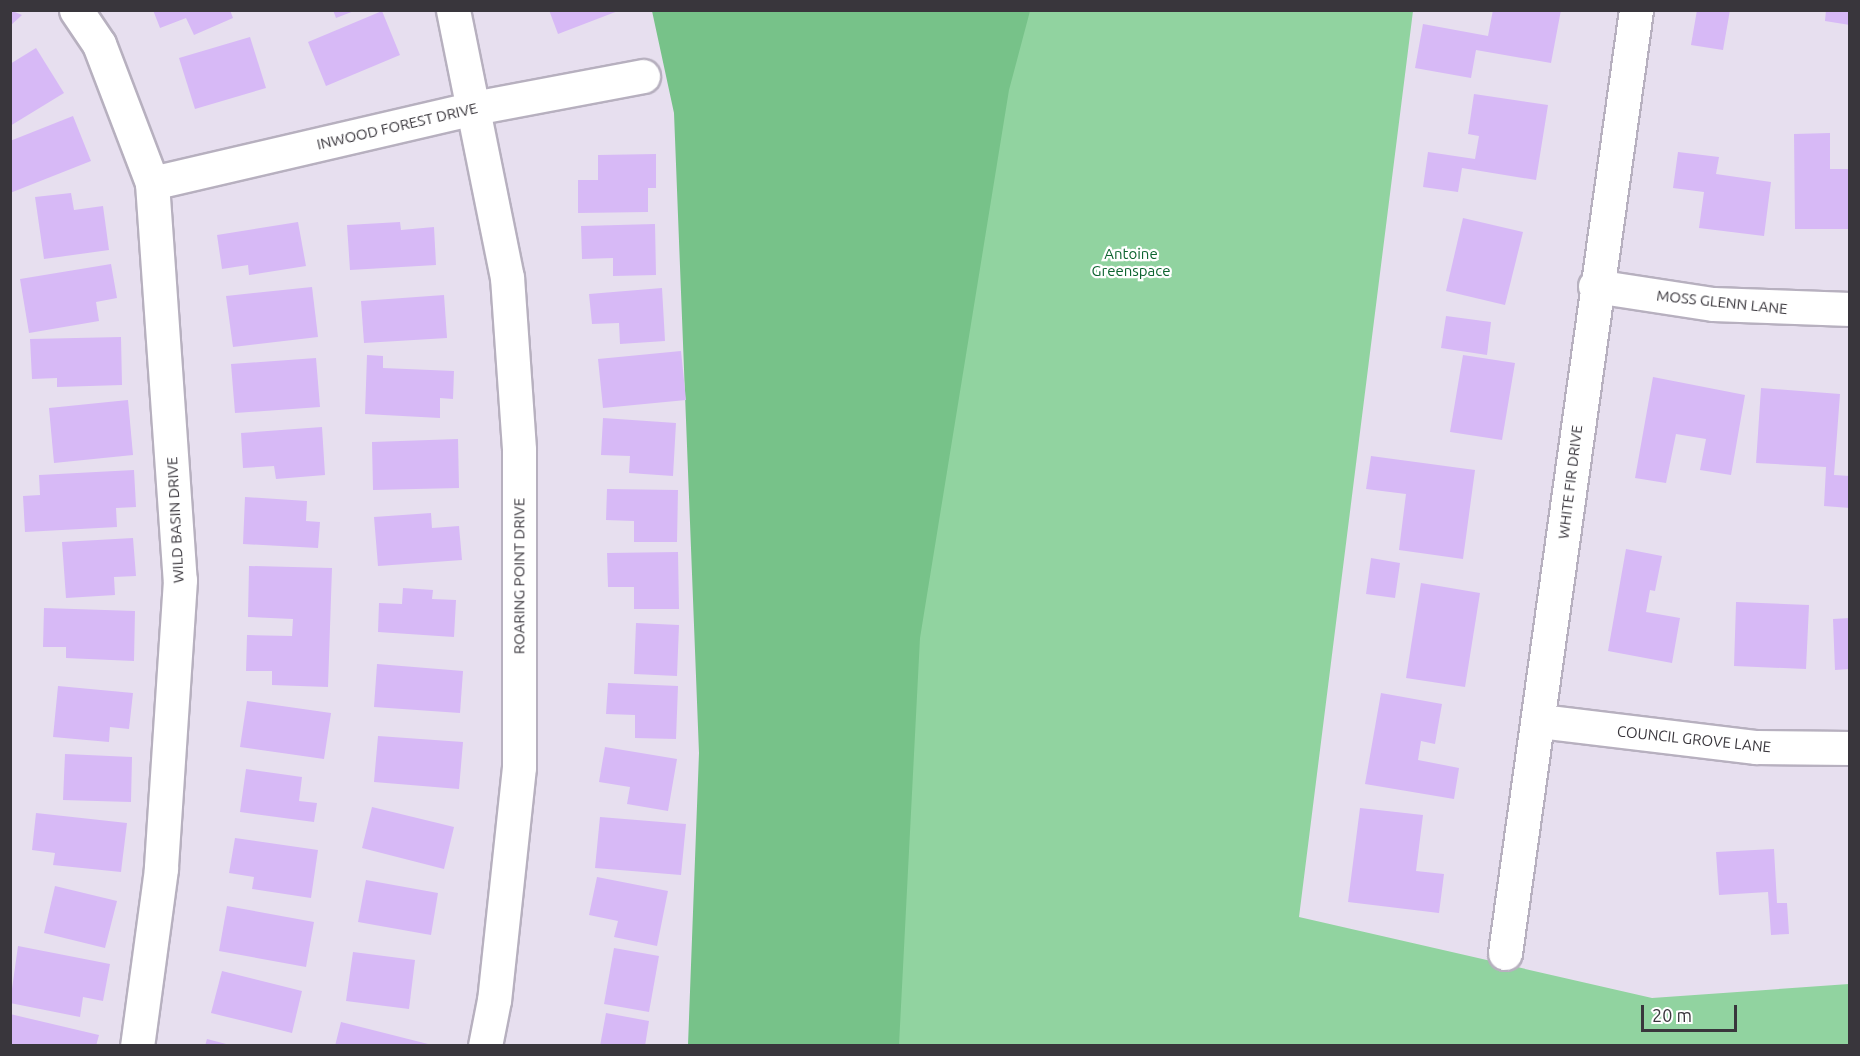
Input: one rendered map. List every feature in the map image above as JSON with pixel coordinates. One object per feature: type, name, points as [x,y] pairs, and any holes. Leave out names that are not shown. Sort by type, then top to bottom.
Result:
[{"type":"street","name":"WILD BASIN DRIVE","points":[[76,10],[99,44],[152,183],[180,580],[161,869],[137,1046]]},
{"type":"street","name":"ROARING POINT DRIVE","points":[[453,10],[507,277],[519,450],[519,767],[494,1000],[485,1046]]},
{"type":"street","name":"WHITE FIR DRIVE","points":[[1505,953],[1540,721],[1595,286],[1636,10]]},
{"type":"street","name":"INWOOD FOREST DRIVE","points":[[152,183],[474,108],[643,76]]},
{"type":"street","name":"MOSS GLENN LANE","points":[[1595,286],[1713,304],[1850,309]]},
{"type":"street","name":"COUNCIL GROVE LANE","points":[[1540,721],[1756,747],[1850,748]]},
{"type":"green space","points":[[652,11],[1030,11],[1009,90],[920,638],[899,1045],[688,1045],[699,753],[674,113]]},
{"type":"green space","name":"Antoine Greenspace","points":[[882,11],[1413,11],[1299,917],[1652,998],[1849,984],[1849,1045],[882,1045]]},
{"type":"building","points":[[10,10],[22,15],[10,26]]},
{"type":"building","points":[[153,10],[230,10],[233,18],[194,35],[186,18],[160,28]]},
{"type":"building","points":[[333,10],[354,10],[354,11],[336,18]]},
{"type":"building","points":[[549,10],[618,10],[618,11],[558,34]]},
{"type":"building","points":[[1493,10],[1561,10],[1551,63],[1476,50],[1471,78],[1415,68],[1423,24],[1488,36]]},
{"type":"building","points":[[1697,10],[1730,10],[1723,50],[1691,45]]},
{"type":"building","points":[[1826,10],[1850,10],[1850,25],[1825,21]]},
{"type":"building","points":[[382,11],[400,55],[326,86],[308,42]]},
{"type":"building","points":[[250,37],[266,88],[195,109],[179,58]]},
{"type":"building","points":[[36,48],[64,93],[10,126],[10,64]]},
{"type":"building","points":[[1474,94],[1548,105],[1536,180],[1462,168],[1458,192],[1423,187],[1428,152],[1475,159],[1479,136],[1468,134]]},
{"type":"building","points":[[73,116],[91,161],[10,193],[10,141]]},
{"type":"building","points":[[1830,133],[1830,169],[1850,169],[1850,229],[1795,229],[1794,134]]},
{"type":"building","points":[[1678,152],[1719,157],[1716,174],[1771,182],[1764,236],[1699,228],[1704,192],[1673,188]]},
{"type":"building","points":[[656,154],[656,188],[648,188],[648,212],[578,213],[578,180],[598,180],[598,155]]},
{"type":"building","points":[[71,193],[74,210],[103,206],[109,250],[44,259],[35,197]]},
{"type":"building","points":[[1463,218],[1523,232],[1505,305],[1446,291]]},
{"type":"building","points":[[298,222],[306,266],[249,275],[248,265],[222,269],[217,235]]},
{"type":"building","points":[[400,222],[401,230],[434,227],[436,265],[350,270],[347,225]]},
{"type":"building","points":[[655,224],[656,275],[613,276],[613,258],[582,259],[581,226]]},
{"type":"building","points":[[111,264],[117,298],[96,302],[99,321],[29,333],[20,279]]},
{"type":"building","points":[[312,287],[318,337],[233,347],[226,296]]},
{"type":"building","points":[[662,288],[665,341],[620,344],[619,323],[592,324],[589,294]]},
{"type":"building","points":[[444,295],[447,338],[364,343],[361,301]]},
{"type":"building","points":[[1446,316],[1491,322],[1487,355],[1441,348]]},
{"type":"building","points":[[121,337],[122,385],[57,387],[57,378],[32,379],[30,339]]},
{"type":"building","points":[[681,351],[686,400],[603,408],[598,359]]},
{"type":"building","points":[[367,355],[383,356],[383,368],[454,371],[453,399],[440,398],[440,418],[365,414]]},
{"type":"building","points":[[1463,355],[1515,363],[1502,440],[1450,432]]},
{"type":"building","points":[[316,358],[320,407],[235,413],[231,364]]},
{"type":"building","points":[[1653,377],[1745,395],[1731,475],[1700,470],[1706,439],[1676,434],[1666,483],[1635,478]]},
{"type":"building","points":[[1761,388],[1840,394],[1834,475],[1850,476],[1850,508],[1824,506],[1826,467],[1756,463]]},
{"type":"building","points":[[128,400],[133,455],[54,463],[49,408]]},
{"type":"building","points":[[603,418],[676,423],[673,476],[629,473],[630,456],[601,455]]},
{"type":"building","points":[[322,427],[325,475],[276,479],[274,466],[243,468],[241,433]]},
{"type":"building","points":[[458,439],[459,488],[373,490],[372,442]]},
{"type":"building","points":[[1371,456],[1475,470],[1463,559],[1399,550],[1406,494],[1366,489]]},
{"type":"building","points":[[134,470],[136,507],[116,508],[117,527],[25,532],[23,496],[40,495],[39,475]]},
{"type":"building","points":[[607,489],[678,490],[677,542],[634,542],[634,521],[606,520]]},
{"type":"building","points":[[245,497],[307,501],[306,521],[320,522],[318,548],[243,544]]},
{"type":"building","points":[[431,513],[432,528],[459,526],[462,560],[378,566],[374,517]]},
{"type":"building","points":[[133,538],[136,576],[114,577],[115,595],[66,598],[62,542]]},
{"type":"building","points":[[1626,549],[1662,556],[1655,591],[1650,590],[1646,612],[1680,618],[1672,663],[1608,651]]},
{"type":"building","points":[[678,552],[679,609],[634,609],[634,587],[608,587],[607,553]]},
{"type":"building","points":[[1371,558],[1400,563],[1395,598],[1366,594]]},
{"type":"building","points":[[249,566],[332,568],[328,687],[272,685],[272,671],[246,671],[247,635],[292,636],[293,619],[248,617]]},
{"type":"building","points":[[1421,583],[1480,593],[1465,687],[1406,678]]},
{"type":"building","points":[[403,588],[433,590],[432,599],[456,600],[454,637],[378,632],[379,603],[402,604]]},
{"type":"building","points":[[1736,602],[1809,605],[1806,669],[1734,666]]},
{"type":"building","points":[[44,608],[135,611],[134,661],[66,658],[66,647],[43,647]]},
{"type":"building","points":[[1850,618],[1850,669],[1835,670],[1833,619]]},
{"type":"building","points":[[636,623],[679,625],[677,676],[634,674]]},
{"type":"building","points":[[377,664],[463,671],[460,713],[374,707]]},
{"type":"building","points":[[608,683],[678,686],[676,739],[635,738],[635,715],[606,714]]},
{"type":"building","points":[[58,686],[133,693],[129,729],[110,727],[109,742],[53,737]]},
{"type":"building","points":[[1381,693],[1442,704],[1435,744],[1421,741],[1418,760],[1459,768],[1454,799],[1365,784]]},
{"type":"building","points":[[247,701],[331,713],[324,759],[240,747]]},
{"type":"building","points":[[378,736],[463,742],[459,789],[374,782]]},
{"type":"building","points":[[605,747],[677,759],[668,811],[627,804],[630,787],[599,782]]},
{"type":"building","points":[[65,754],[132,757],[131,802],[63,800]]},
{"type":"building","points":[[246,769],[302,777],[299,801],[317,803],[314,822],[240,812]]},
{"type":"building","points":[[372,807],[454,827],[444,869],[362,848]]},
{"type":"building","points":[[1360,808],[1423,815],[1416,871],[1444,874],[1439,913],[1348,902]]},
{"type":"building","points":[[36,813],[127,823],[121,872],[53,865],[55,853],[32,850]]},
{"type":"building","points":[[600,817],[686,824],[681,875],[595,868]]},
{"type":"building","points":[[235,838],[318,850],[311,898],[252,889],[254,877],[229,873]]},
{"type":"building","points":[[1774,849],[1777,903],[1787,903],[1789,934],[1771,935],[1768,892],[1719,895],[1716,852]]},
{"type":"building","points":[[597,877],[668,891],[657,946],[614,937],[618,921],[589,915]]},
{"type":"building","points":[[366,880],[438,893],[431,935],[358,922]]},
{"type":"building","points":[[55,886],[117,901],[105,948],[44,933]]},
{"type":"building","points":[[227,906],[314,922],[306,967],[219,951]]},
{"type":"building","points":[[18,946],[110,964],[103,1001],[83,997],[80,1017],[10,1003]]},
{"type":"building","points":[[614,948],[659,956],[649,1012],[604,1004]]},
{"type":"building","points":[[353,952],[415,960],[409,1009],[346,1001]]},
{"type":"building","points":[[222,971],[302,991],[292,1033],[211,1013]]},
{"type":"building","points":[[606,1013],[649,1021],[645,1046],[600,1046]]},
{"type":"building","points":[[10,1014],[99,1035],[96,1046],[10,1046]]},
{"type":"building","points":[[341,1022],[428,1044],[427,1046],[335,1046]]},
{"type":"building","points":[[207,1039],[230,1045],[205,1046]]}]
